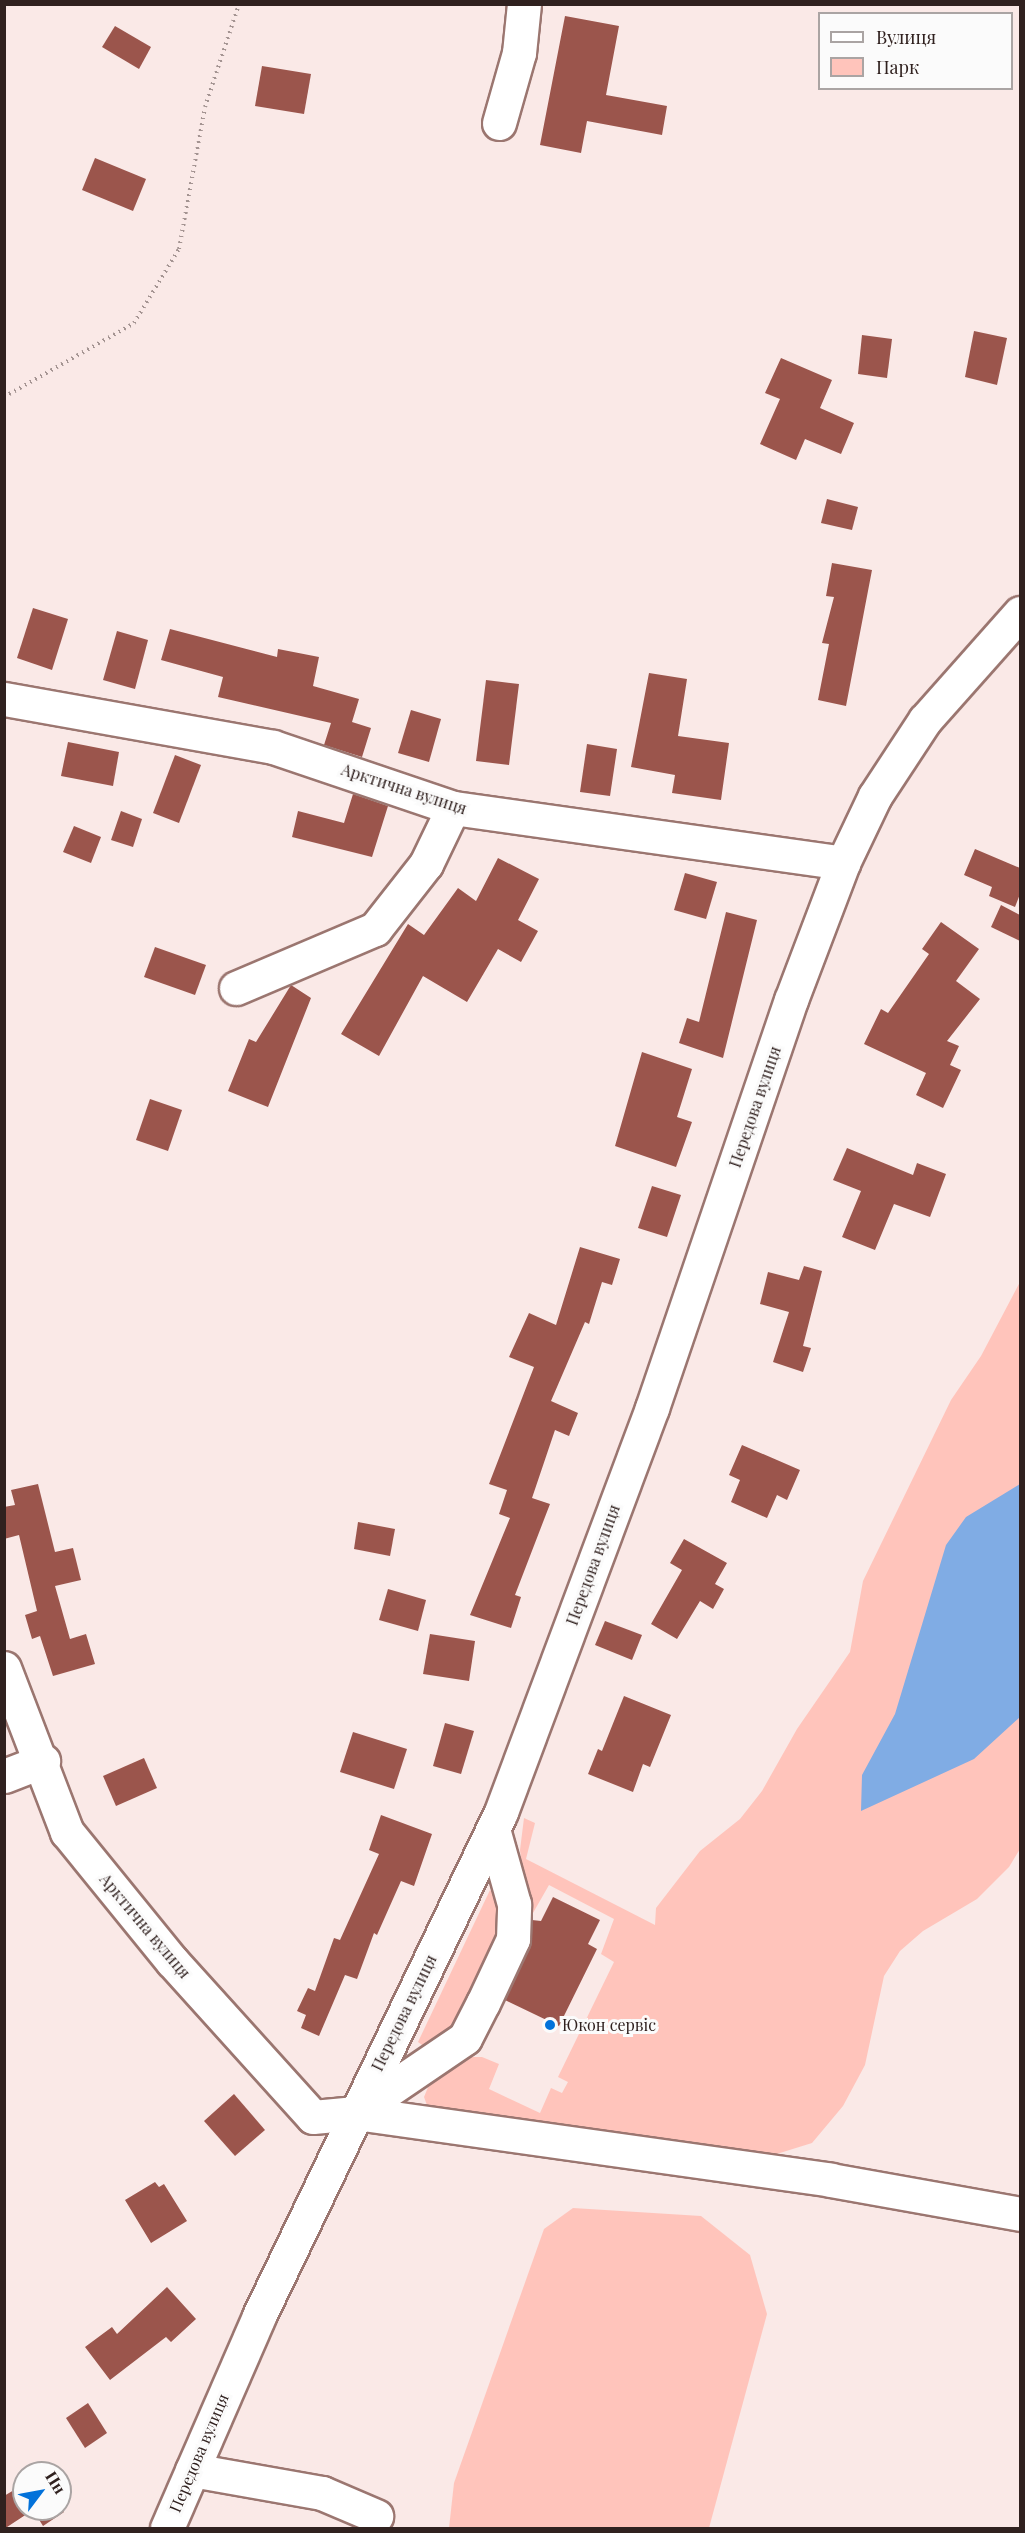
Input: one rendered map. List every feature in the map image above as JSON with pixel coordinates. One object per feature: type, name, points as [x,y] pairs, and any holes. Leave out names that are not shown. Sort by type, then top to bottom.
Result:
[{"type":"street","points":[[499,123],[519,52],[524,4]]},
{"type":"street","name":"Передова вулиця","points":[[166,2528],[259,2316],[493,1829],[648,1419],[791,1000],[843,863],[875,795],[925,720],[1020,614]]},
{"type":"street","name":"Арктична вулиця","points":[[4,699],[273,747],[453,808],[843,863]]},
{"type":"street","points":[[236,988],[375,929],[426,864],[453,808]]},
{"type":"street","name":"Арктична вулиця","points":[[4,1668],[43,1761],[67,1832],[172,1961],[313,2117],[356,2113]]},
{"type":"street","points":[[4,1776],[43,1761]]},
{"type":"street","points":[[356,2113],[465,2038],[483,2003],[513,1939],[514,1905],[493,1829]]},
{"type":"street","points":[[356,2113],[819,2178],[1020,2214]]},
{"type":"street","points":[[192,2470],[322,2493],[376,2516]]},
{"type":"path","points":[[4,396],[134,323],[179,249],[205,107],[239,4]]},
{"type":"green space","points":[[1020,1282],[1020,1849],[1009,1867],[977,1899],[923,1931],[900,1951],[884,1976],[865,2065],[843,2106],[812,2143],[767,2157],[431,2116],[424,2097],[431,2080],[450,2063],[466,2057],[482,2057],[499,2064],[489,2089],[540,2113],[551,2088],[562,2093],[568,2082],[558,2077],[614,1962],[601,1954],[614,1919],[549,1885],[533,1913],[525,1892],[520,1850],[524,1818],[535,1823],[526,1859],[655,1925],[656,1908],[700,1851],[740,1819],[762,1791],[797,1729],[850,1652],[863,1581],[951,1400],[981,1356]]},
{"type":"green space","points":[[490,1890],[498,1898],[503,1939],[470,2008],[432,2046],[422,2045],[418,2042]]},
{"type":"green space","points":[[573,2208],[701,2216],[750,2255],[767,2314],[709,2528],[449,2528],[454,2483],[544,2229]]},
{"type":"water","points":[[1020,1484],[1020,1717],[974,1759],[861,1811],[862,1775],[895,1714],[946,1545],[966,1517]]},
{"type":"building","points":[[565,16],[619,26],[606,95],[667,106],[662,135],[587,121],[581,153],[540,145]]},
{"type":"building","points":[[115,26],[151,47],[139,69],[102,47]]},
{"type":"building","points":[[262,66],[311,74],[304,114],[255,106]]},
{"type":"building","points":[[95,158],[146,179],[133,211],[82,190]]},
{"type":"building","points":[[974,331],[1007,338],[997,385],[965,377]]},
{"type":"building","points":[[862,335],[892,339],[887,378],[858,374]]},
{"type":"building","points":[[781,358],[832,380],[820,408],[854,423],[841,454],[805,439],[796,460],[760,444],[780,399],[765,393]]},
{"type":"building","points":[[827,499],[858,507],[852,530],[821,523]]},
{"type":"building","points":[[832,563],[872,570],[846,706],[818,700],[829,644],[822,643],[834,597],[826,596]]},
{"type":"building","points":[[33,608],[68,619],[52,670],[17,658]]},
{"type":"building","points":[[170,629],[277,657],[278,649],[319,657],[313,686],[359,699],[352,722],[371,728],[362,757],[324,745],[331,723],[218,697],[223,677],[161,660]]},
{"type":"building","points":[[117,631],[148,640],[135,689],[103,680]]},
{"type":"building","points":[[649,673],[687,679],[678,736],[729,743],[721,800],[672,793],[675,775],[631,767]]},
{"type":"building","points":[[486,680],[519,684],[509,765],[476,761]]},
{"type":"building","points":[[411,710],[441,719],[429,762],[398,753]]},
{"type":"building","points":[[68,742],[119,752],[113,786],[61,776]]},
{"type":"building","points":[[587,744],[617,749],[610,796],[580,792]]},
{"type":"building","points":[[175,755],[201,765],[179,823],[153,813]]},
{"type":"building","points":[[353,794],[388,806],[372,857],[292,837],[298,811],[344,823]]},
{"type":"building","points":[[121,811],[142,819],[133,847],[111,840]]},
{"type":"building","points":[[74,826],[101,837],[91,863],[63,852]]},
{"type":"building","points":[[975,849],[1020,868],[1020,894],[1015,907],[989,896],[992,887],[964,875]]},
{"type":"building","points":[[498,858],[539,879],[518,920],[538,931],[521,962],[498,949],[467,1002],[423,976],[379,1056],[341,1034],[408,924],[424,935],[458,888],[476,901]]},
{"type":"building","points":[[685,873],[717,882],[706,919],[674,910]]},
{"type":"building","points":[[1001,905],[1020,915],[1020,941],[991,927]]},
{"type":"building","points":[[726,912],[757,920],[723,1058],[679,1043],[687,1018],[699,1022]]},
{"type":"building","points":[[941,922],[979,949],[956,981],[980,999],[947,1041],[959,1046],[950,1065],[961,1070],[943,1108],[916,1095],[926,1073],[864,1044],[881,1009],[888,1013],[929,954],[922,949]]},
{"type":"building","points":[[155,947],[206,965],[195,995],[144,977]]},
{"type":"building","points":[[291,985],[311,998],[268,1107],[228,1091],[249,1039],[256,1042]]},
{"type":"building","points":[[642,1052],[692,1069],[677,1117],[692,1122],[676,1167],[615,1146]]},
{"type":"building","points":[[150,1099],[182,1110],[168,1151],[136,1140]]},
{"type":"building","points":[[847,1148],[913,1175],[917,1163],[946,1174],[930,1217],[894,1204],[875,1250],[842,1237],[861,1191],[833,1180]]},
{"type":"building","points":[[652,1186],[681,1195],[667,1237],[638,1228]]},
{"type":"building","points":[[580,1247],[620,1259],[612,1285],[602,1282],[589,1324],[585,1322],[551,1401],[578,1413],[569,1436],[555,1430],[532,1498],[550,1504],[515,1595],[521,1597],[511,1628],[470,1615],[510,1518],[499,1514],[507,1490],[489,1484],[534,1367],[509,1357],[529,1313],[556,1325]]},
{"type":"building","points":[[804,1266],[822,1271],[803,1346],[811,1348],[803,1372],[773,1362],[789,1312],[760,1304],[768,1272],[799,1280]]},
{"type":"building","points":[[742,1445],[800,1470],[787,1500],[777,1495],[767,1518],[731,1502],[740,1480],[729,1475]]},
{"type":"building","points":[[38,1484],[55,1552],[73,1548],[81,1580],[55,1586],[70,1639],[86,1634],[95,1664],[53,1676],[40,1636],[32,1639],[25,1615],[37,1611],[19,1535],[4,1539],[4,1507],[15,1505],[11,1490]]},
{"type":"building","points":[[358,1522],[395,1529],[390,1556],[354,1549]]},
{"type":"building","points":[[684,1539],[727,1563],[715,1584],[724,1589],[713,1609],[700,1601],[677,1639],[651,1624],[682,1570],[670,1563]]},
{"type":"building","points":[[388,1589],[426,1600],[418,1631],[379,1620]]},
{"type":"building","points":[[605,1621],[642,1635],[632,1660],[595,1645]]},
{"type":"building","points":[[430,1634],[475,1641],[469,1681],[423,1674]]},
{"type":"building","points":[[624,1696],[671,1715],[650,1767],[643,1764],[633,1792],[588,1774],[598,1749],[602,1751]]},
{"type":"building","points":[[445,1723],[474,1731],[461,1774],[433,1766]]},
{"type":"building","points":[[353,1732],[407,1749],[394,1789],[340,1772]]},
{"type":"building","points":[[144,1758],[157,1788],[116,1806],[103,1776]]},
{"type":"building","points":[[381,1815],[432,1834],[414,1886],[401,1881],[377,1935],[374,1933],[357,1979],[345,1975],[319,2036],[301,2028],[306,2015],[297,2011],[308,1988],[315,1991],[334,1938],[340,1940],[379,1854],[369,1850]]},
{"type":"building","points":[[553,1897],[600,1920],[588,1944],[597,1949],[559,2026],[505,2000],[530,1947],[532,1920],[541,1921]]},
{"type":"building","points":[[234,2094],[265,2130],[235,2156],[204,2121]]},
{"type":"building","points":[[155,2182],[159,2187],[164,2184],[187,2221],[151,2243],[125,2200]]},
{"type":"building","points":[[167,2287],[196,2319],[171,2342],[166,2337],[110,2380],[85,2347],[112,2327],[117,2334]]},
{"type":"building","points":[[88,2403],[107,2433],[85,2448],[66,2418]]},
{"type":"building","points":[[12,2491],[12,2521],[16,2521],[4,2529],[4,2496]]},
{"type":"building","points":[[40,2521],[50,2521],[43,2526]]},
{"type":"place","name":"Юкон сервіс","points":[[550,2025]]}]
